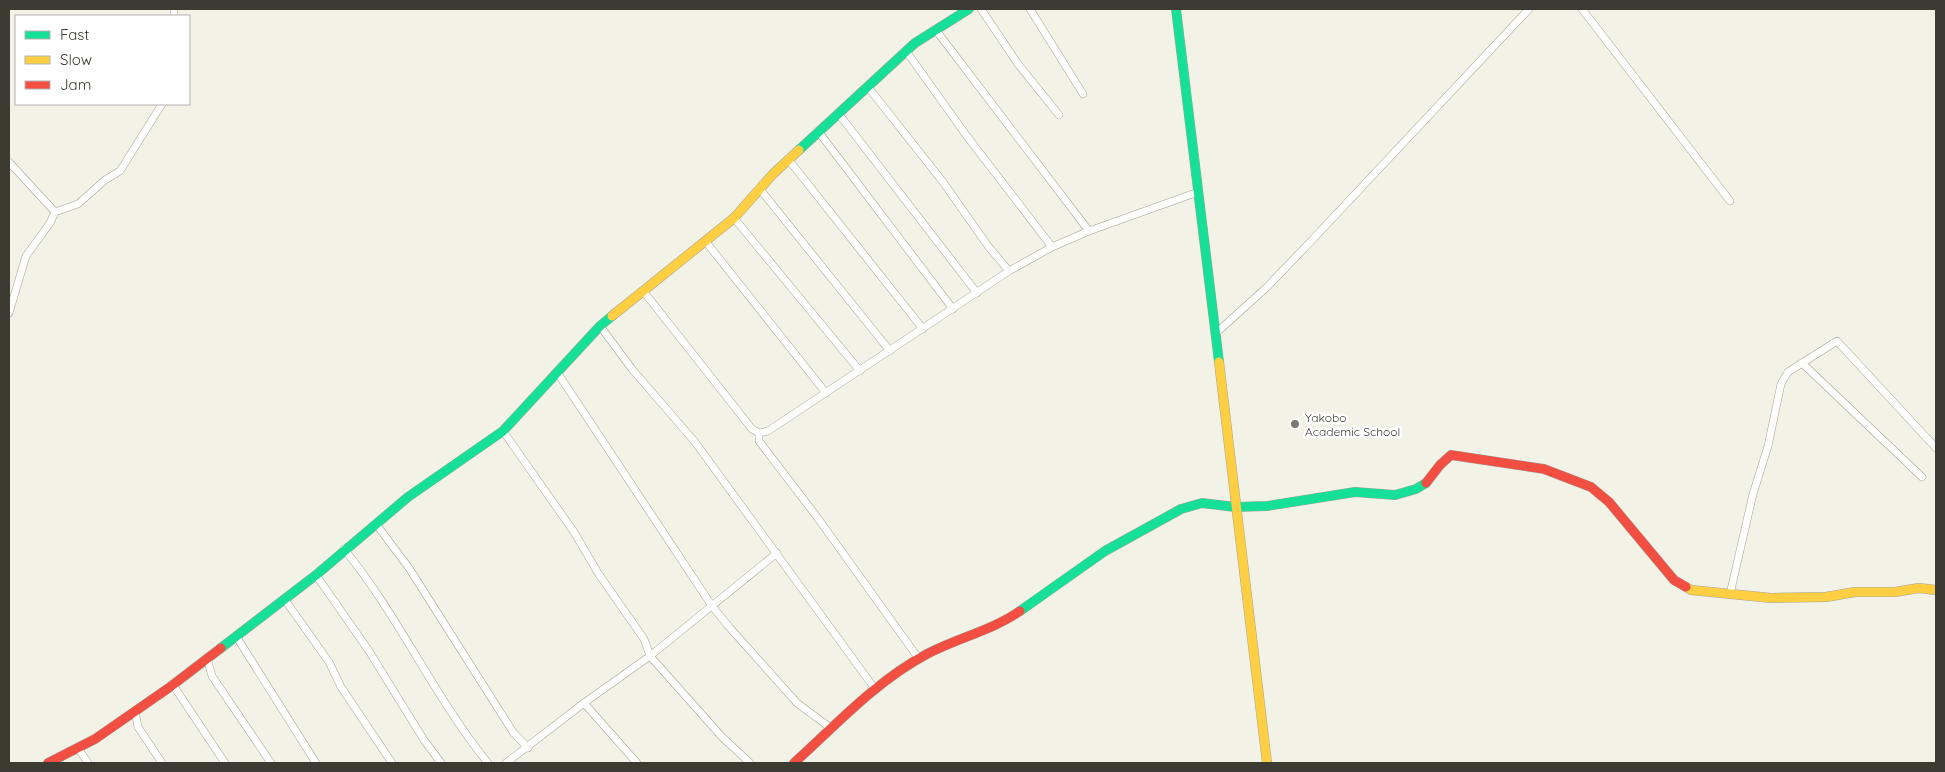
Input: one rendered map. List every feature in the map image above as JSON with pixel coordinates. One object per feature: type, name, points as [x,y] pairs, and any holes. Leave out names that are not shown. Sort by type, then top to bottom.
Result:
[{"type":"street","points":[[48,763],[95,739],[173,685],[285,600],[408,497],[503,431],[600,326],[734,218],[759,188],[788,159],[906,51],[935,29],[969,9]]},
{"type":"street","points":[[981,9],[1018,64],[1059,115]]},
{"type":"street","points":[[1030,9],[1083,94]]},
{"type":"street","points":[[1176,9],[1267,763]]},
{"type":"street","points":[[1215,334],[1267,287],[1529,9]]},
{"type":"street","points":[[1582,9],[1730,201]]},
{"type":"street","points":[[935,29],[1089,231]]},
{"type":"street","points":[[906,51],[966,135],[1052,247]]},
{"type":"street","points":[[868,87],[943,182],[988,246],[1010,271]]},
{"type":"street","points":[[9,313],[26,256],[50,223],[55,212],[78,204],[105,180],[120,171],[161,105]]},
{"type":"street","points":[[838,113],[977,293]]},
{"type":"street","points":[[818,131],[953,309]]},
{"type":"street","points":[[788,159],[923,329]]},
{"type":"street","points":[[9,162],[55,212]]},
{"type":"street","points":[[759,188],[890,351]]},
{"type":"street","points":[[644,292],[752,429],[759,433],[768,431],[1010,271],[1052,247],[1089,231],[1198,192]]},
{"type":"street","points":[[734,218],[860,371]]},
{"type":"street","points":[[706,242],[826,392]]},
{"type":"street","points":[[600,326],[632,369],[695,442],[875,689]]},
{"type":"street","points":[[1730,594],[1753,494],[1768,446],[1779,391],[1788,372],[1837,341],[1936,448]]},
{"type":"street","points":[[1802,363],[1922,477]]},
{"type":"street","points":[[557,372],[712,606],[797,702],[832,729]]},
{"type":"street","points":[[503,431],[574,532],[598,573],[644,639],[650,656],[722,737],[750,763]]},
{"type":"street","points":[[759,433],[759,441],[817,517],[919,659]]},
{"type":"street","points":[[794,763],[875,689],[919,659],[1002,622],[1105,551],[1181,509],[1202,503],[1235,508],[1267,506],[1355,492],[1366,491],[1378,496],[1417,491],[1443,459],[1451,455],[1544,469],[1591,487],[1621,515],[1680,585],[1691,590],[1771,598],[1815,598],[1865,591],[1895,592],[1929,588],[1936,590]]},
{"type":"street","points":[[376,524],[409,568],[512,732],[528,748]]},
{"type":"street","points":[[344,549],[382,600],[454,716],[488,763]]},
{"type":"street","points":[[506,763],[528,748],[584,703],[650,656],[777,553]]},
{"type":"street","points":[[316,575],[369,651],[424,740],[442,763]]},
{"type":"street","points":[[285,600],[329,662],[342,687],[392,763]]},
{"type":"street","points":[[236,636],[316,763]]},
{"type":"street","points":[[207,658],[212,676],[221,691],[271,763]]},
{"type":"street","points":[[173,685],[225,763]]},
{"type":"street","points":[[584,703],[637,763]]},
{"type":"street","points":[[135,710],[138,727],[162,763]]},
{"type":"street","points":[[78,748],[88,763]]},
{"type":"traffic: fast","points":[[799,150],[915,43],[969,9]]},
{"type":"traffic: fast","points":[[1176,9],[1219,362]]},
{"type":"traffic: fast","points":[[221,648],[316,575],[408,497],[503,431],[600,326],[612,316]]},
{"type":"traffic: fast","points":[[1020,611],[1105,551],[1181,509],[1202,503],[1235,507],[1267,506],[1355,492],[1395,495],[1416,489],[1426,483]]},
{"type":"traffic: slow","points":[[612,316],[734,218],[773,174],[799,150]]},
{"type":"traffic: slow","points":[[1219,362],[1267,763]]},
{"type":"traffic: slow","points":[[1686,587],[1691,590],[1771,598],[1826,597],[1855,592],[1895,592],[1919,588],[1936,590]]},
{"type":"traffic: jam","points":[[1426,483],[1440,465],[1451,455],[1544,469],[1591,487],[1609,502],[1674,580],[1686,587]]},
{"type":"traffic: jam","points":[[794,763],[857,704],[908,665],[938,648],[986,629],[1020,611]]},
{"type":"traffic: jam","points":[[48,763],[95,739],[170,687],[221,648]]},
{"type":"place","name":"Yakobo Academic School","points":[[1295,424]]}]
